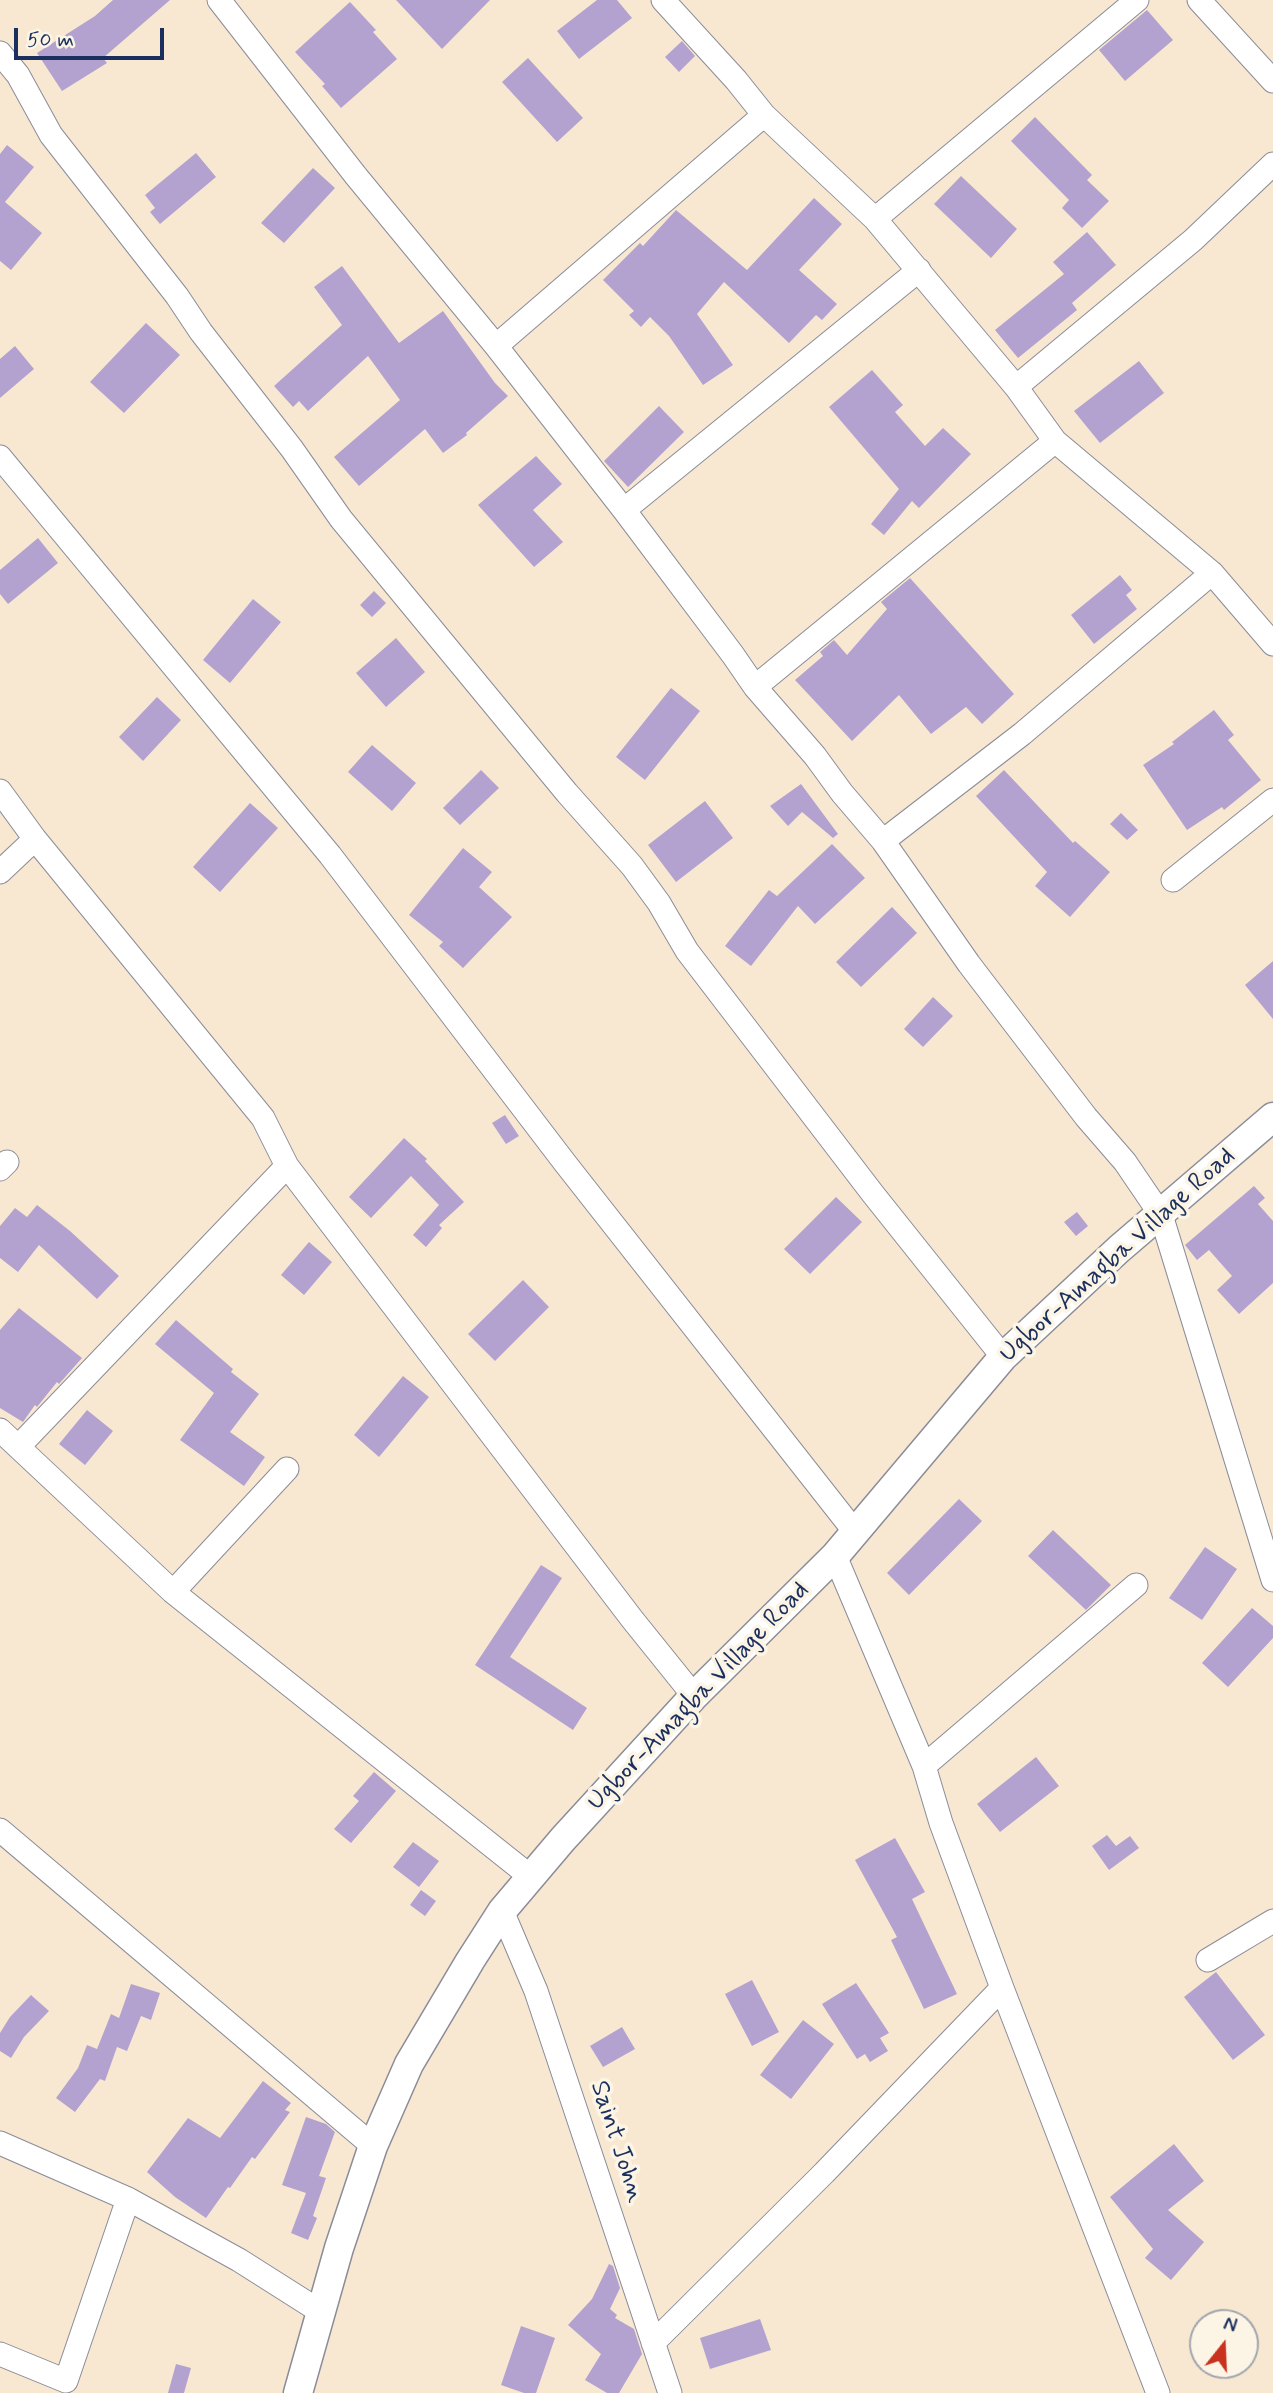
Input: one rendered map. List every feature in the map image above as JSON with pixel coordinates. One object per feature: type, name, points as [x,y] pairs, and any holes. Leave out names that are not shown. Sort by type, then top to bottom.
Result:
[{"type":"street","points":[[219,0],[356,176],[496,346],[624,510],[755,687],[883,841],[969,964],[1086,1117],[1125,1162],[1161,1215],[1273,1580]]},
{"type":"street","points":[[663,0],[736,80],[764,116],[876,219],[1016,387],[1055,441],[1212,573],[1273,644]]},
{"type":"street","points":[[876,219],[1137,0]]},
{"type":"street","points":[[1199,0],[1273,81]]},
{"type":"street","points":[[0,54],[18,75],[51,135],[177,296],[341,519],[567,793],[632,866],[659,903],[687,951],[873,1194],[1003,1357]]},
{"type":"street","points":[[496,346],[764,116]]},
{"type":"street","points":[[1016,387],[1193,240],[1273,164]]},
{"type":"street","points":[[624,510],[919,270]]},
{"type":"street","points":[[755,687],[1055,441]]},
{"type":"street","points":[[0,457],[330,855],[565,1163],[855,1532]]},
{"type":"street","points":[[883,841],[1022,734],[1212,573]]},
{"type":"street","points":[[0,791],[35,839],[263,1118],[287,1166],[623,1608],[694,1696]]},
{"type":"street","points":[[1173,880],[1273,800]]},
{"type":"street","points":[[0,872],[35,839]]},
{"type":"street","name":"Ugbor-Amagba Village Road","points":[[298,2393],[339,2248],[373,2146],[409,2064],[502,1911],[694,1696],[835,1556],[1003,1357],[1119,1249],[1273,1117]]},
{"type":"street","points":[[19,1446],[287,1166]]},
{"type":"street","points":[[0,1430],[173,1592],[531,1877]]},
{"type":"street","points":[[173,1592],[288,1469]]},
{"type":"street","points":[[835,1556],[925,1766],[941,1823],[1002,1988],[1158,2393]]},
{"type":"street","points":[[925,1766],[1136,1585]]},
{"type":"street","points":[[0,1830],[373,2146]]},
{"type":"street","name":"Saint John","points":[[502,1911],[536,1992],[670,2393]]},
{"type":"street","points":[[1208,1961],[1273,1921]]},
{"type":"street","points":[[653,2343],[824,2173],[1002,1988]]},
{"type":"street","points":[[0,2143],[128,2199],[239,2260],[321,2312]]},
{"type":"street","points":[[0,2354],[66,2381],[128,2199]]},
{"type":"building","points":[[113,0],[170,0],[103,58],[107,63],[62,91],[37,53],[95,16]]},
{"type":"building","points":[[396,0],[490,0],[442,49]]},
{"type":"building","points":[[597,0],[617,0],[632,18],[579,59],[557,31]]},
{"type":"building","points":[[350,2],[376,30],[373,32],[397,59],[341,108],[322,86],[325,84],[295,52]]},
{"type":"building","points":[[1147,10],[1173,40],[1125,81],[1099,50]]},
{"type":"building","points":[[682,41],[695,56],[679,72],[665,57]]},
{"type":"building","points":[[528,58],[583,118],[557,142],[502,82]]},
{"type":"building","points":[[1035,117],[1092,175],[1087,180],[1109,201],[1082,228],[1062,208],[1069,200],[1011,141]]},
{"type":"building","points":[[7,145],[34,167],[5,202],[42,233],[11,270],[0,261],[0,154]]},
{"type":"building","points":[[196,153],[216,177],[160,224],[150,212],[155,208],[145,195]]},
{"type":"building","points":[[313,168],[335,188],[284,243],[261,223]]},
{"type":"building","points":[[961,176],[1017,229],[991,258],[934,204]]},
{"type":"building","points":[[814,198],[842,224],[799,270],[837,304],[822,320],[816,315],[789,343],[724,282],[697,314],[733,365],[703,385],[669,336],[650,317],[641,327],[629,315],[634,311],[603,280],[640,243],[643,246],[676,210],[747,270]]},
{"type":"building","points":[[1087,232],[1116,265],[1072,303],[1077,310],[1018,358],[995,330],[1064,274],[1053,262]]},
{"type":"building","points":[[342,266],[399,343],[443,311],[495,383],[508,396],[466,433],[467,435],[443,453],[425,429],[359,486],[334,457],[400,400],[368,356],[308,411],[299,401],[293,407],[274,386],[342,325],[314,287]]},
{"type":"building","points":[[146,323],[180,355],[124,413],[90,382]]},
{"type":"building","points":[[15,346],[34,369],[0,398],[0,359]]},
{"type":"building","points":[[1139,361],[1164,393],[1100,443],[1074,411]]},
{"type":"building","points":[[872,370],[903,405],[895,412],[925,446],[943,428],[971,454],[919,508],[912,501],[884,535],[871,524],[899,489],[829,407]]},
{"type":"building","points":[[659,406],[684,432],[628,487],[604,461]]},
{"type":"building","points":[[536,456],[562,484],[533,510],[563,542],[534,567],[478,505]]},
{"type":"building","points":[[38,538],[58,563],[8,604],[0,594],[0,570]]},
{"type":"building","points":[[1120,575],[1132,590],[1126,595],[1137,609],[1094,644],[1071,615]]},
{"type":"building","points":[[910,578],[1014,694],[982,724],[966,707],[931,734],[899,695],[852,741],[795,680],[823,656],[820,652],[834,640],[847,655],[887,609],[881,602]]},
{"type":"building","points":[[374,591],[386,603],[372,617],[360,605]]},
{"type":"building","points":[[253,599],[281,622],[230,683],[203,660]]},
{"type":"building","points":[[396,638],[425,672],[386,707],[356,673]]},
{"type":"building","points":[[671,688],[700,711],[645,780],[616,757]]},
{"type":"building","points":[[157,697],[181,720],[143,761],[119,737]]},
{"type":"building","points":[[1214,710],[1234,735],[1228,740],[1261,780],[1224,810],[1222,807],[1187,830],[1143,765],[1174,744],[1172,742]]},
{"type":"building","points":[[372,745],[416,783],[392,811],[348,772]]},
{"type":"building","points":[[481,770],[499,788],[460,825],[443,808]]},
{"type":"building","points":[[1004,770],[1073,843],[1075,841],[1110,872],[1070,917],[1035,886],[1047,872],[976,796]]},
{"type":"building","points":[[801,784],[838,834],[833,838],[802,812],[788,826],[770,806]]},
{"type":"building","points":[[705,801],[733,838],[676,882],[648,845]]},
{"type":"building","points":[[250,803],[278,828],[220,892],[193,867]]},
{"type":"building","points":[[1121,813],[1138,830],[1127,840],[1110,824]]},
{"type":"building","points":[[832,844],[865,878],[815,924],[798,906],[751,966],[725,946],[769,890],[777,896]]},
{"type":"building","points":[[463,848],[492,872],[479,887],[512,917],[463,968],[439,946],[443,942],[409,915]]},
{"type":"building","points":[[892,907],[917,933],[861,987],[836,962]]},
{"type":"building","points":[[1273,961],[1273,1019],[1245,985]]},
{"type":"building","points":[[933,997],[953,1016],[923,1047],[904,1029]]},
{"type":"building","points":[[505,1115],[519,1136],[506,1144],[492,1123]]},
{"type":"building","points":[[404,1138],[427,1159],[425,1161],[464,1202],[439,1225],[442,1228],[426,1247],[413,1235],[439,1205],[411,1176],[371,1218],[349,1197]]},
{"type":"building","points":[[1254,1186],[1265,1198],[1258,1204],[1273,1221],[1273,1283],[1239,1314],[1217,1290],[1232,1276],[1209,1250],[1197,1260],[1185,1245]]},
{"type":"building","points":[[836,1197],[862,1222],[810,1274],[784,1249]]},
{"type":"building","points":[[37,1205],[119,1276],[97,1299],[39,1245],[18,1272],[0,1258],[0,1226],[15,1208],[27,1217]]},
{"type":"building","points":[[1077,1212],[1088,1226],[1076,1236],[1064,1222]]},
{"type":"building","points":[[309,1242],[332,1262],[304,1295],[281,1275]]},
{"type":"building","points":[[523,1280],[549,1307],[495,1361],[468,1334]]},
{"type":"building","points":[[19,1308],[82,1358],[59,1384],[57,1382],[37,1407],[35,1405],[23,1422],[0,1408],[0,1330]]},
{"type":"building","points":[[176,1320],[233,1369],[231,1372],[259,1394],[230,1432],[265,1457],[244,1486],[180,1440],[214,1393],[155,1344]]},
{"type":"building","points":[[403,1376],[429,1397],[379,1457],[354,1435]]},
{"type":"building","points":[[87,1410],[113,1431],[85,1465],[59,1444]]},
{"type":"building","points":[[959,1499],[982,1521],[909,1595],[887,1573]]},
{"type":"building","points":[[1053,1530],[1111,1585],[1086,1610],[1028,1556]]},
{"type":"building","points":[[1205,1547],[1237,1569],[1202,1620],[1169,1598]]},
{"type":"building","points":[[541,1565],[562,1578],[510,1657],[587,1708],[573,1730],[475,1665]]},
{"type":"building","points":[[1252,1608],[1273,1626],[1273,1638],[1228,1687],[1202,1663]]},
{"type":"building","points":[[1036,1757],[1059,1786],[1000,1832],[977,1804]]},
{"type":"building","points":[[374,1772],[396,1791],[351,1843],[334,1829],[359,1801],[353,1796]]},
{"type":"building","points":[[1107,1835],[1116,1846],[1130,1836],[1139,1848],[1109,1870],[1092,1846]]},
{"type":"building","points":[[895,1838],[925,1892],[912,1899],[957,1994],[924,2009],[891,1940],[897,1937],[855,1860]]},
{"type":"building","points":[[413,1842],[439,1861],[419,1887],[393,1867]]},
{"type":"building","points":[[421,1890],[436,1901],[425,1916],[410,1905]]},
{"type":"building","points":[[1216,1972],[1265,2035],[1233,2060],[1184,1997]]},
{"type":"building","points":[[752,1980],[779,2032],[752,2046],[725,1994]]},
{"type":"building","points":[[856,1983],[889,2033],[880,2038],[888,2051],[870,2062],[865,2054],[857,2059],[822,2004]]},
{"type":"building","points":[[131,1984],[160,1993],[151,2020],[141,2016],[127,2051],[117,2047],[105,2081],[100,2079],[75,2112],[56,2098],[78,2068],[87,2045],[97,2049],[111,2014],[119,2018]]},
{"type":"building","points":[[31,1995],[49,2011],[24,2037],[11,2058],[0,2051],[0,2033],[10,2017]]},
{"type":"building","points":[[803,2020],[834,2044],[791,2099],[760,2075]]},
{"type":"building","points":[[622,2027],[635,2049],[603,2067],[590,2046]]},
{"type":"building","points":[[263,2081],[291,2103],[285,2110],[290,2112],[206,2218],[175,2197],[147,2172],[188,2118],[220,2138]]},
{"type":"building","points":[[306,2117],[326,2124],[335,2132],[319,2176],[326,2178],[313,2216],[317,2218],[308,2240],[291,2233],[306,2193],[282,2185]]},
{"type":"building","points":[[1174,2144],[1204,2181],[1168,2210],[1204,2242],[1171,2280],[1145,2258],[1153,2249],[1110,2197]]},
{"type":"building","points":[[609,2264],[613,2266],[620,2288],[610,2309],[617,2315],[615,2318],[634,2329],[642,2354],[619,2393],[607,2393],[585,2380],[601,2354],[568,2325],[592,2299]]},
{"type":"building","points":[[760,2319],[771,2350],[710,2369],[700,2338]]},
{"type":"building","points":[[521,2326],[555,2338],[536,2393],[524,2393],[501,2385]]},
{"type":"building","points":[[176,2364],[191,2368],[184,2393],[168,2393]]}]
